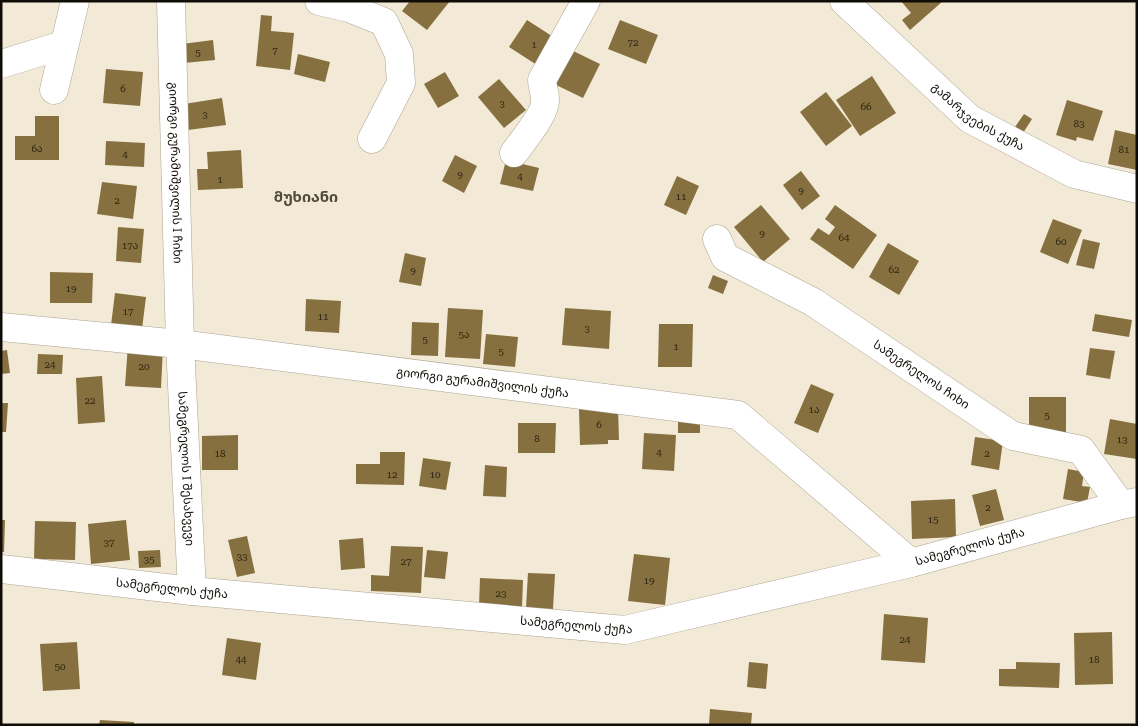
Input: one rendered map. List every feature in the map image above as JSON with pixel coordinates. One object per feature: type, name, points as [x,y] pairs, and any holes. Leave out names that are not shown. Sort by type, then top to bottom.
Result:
[{"type":"street","points":[[54,90],[74,1]]},
{"type":"street","name":"გიორგი გურამიშვილის I ჩიხი","points":[[171,1],[180,344]]},
{"type":"street","points":[[319,1],[349,8],[384,22],[399,54],[401,83],[372,140]]},
{"type":"street","points":[[514,153],[543,111],[546,100],[542,90],[542,80],[586,1]]},
{"type":"street","name":"გამარჯვების ქუჩა","points":[[844,1],[970,119],[1074,174],[1137,189]]},
{"type":"street","points":[[1,64],[64,45]]},
{"type":"street","name":"სამეგრელოს ჩიხი","points":[[718,238],[726,257],[813,302],[1013,436],[1081,450],[1129,504]]},
{"type":"street","name":"გიორგი გურამიშვილის ქუჩა","points":[[1,327],[180,344],[738,415],[911,563]]},
{"type":"street","name":"სამეგრელოს I შესახვევი","points":[[180,344],[192,591]]},
{"type":"street","name":"სამეგრელოს ქუჩა","points":[[1,569],[192,591],[625,630],[911,563],[1129,504]]},
{"type":"building","points":[[410,1],[450,1],[427,30],[402,11]]},
{"type":"building","points":[[901,1],[943,1],[910,30],[902,20],[911,13]]},
{"type":"building","points":[[261,15],[272,16],[271,31],[294,33],[290,70],[256,66]]},
{"type":"building","points":[[527,20],[558,40],[540,67],[509,47]]},
{"type":"building","points":[[620,20],[658,35],[646,64],[608,49]]},
{"type":"building","points":[[213,40],[215,60],[184,63],[182,44]]},
{"type":"building","points":[[567,48],[600,64],[583,98],[550,82]]},
{"type":"building","points":[[298,54],[330,62],[325,82],[294,74]]},
{"type":"building","points":[[106,69],[143,72],[140,106],[103,103]]},
{"type":"building","points":[[445,72],[459,96],[438,108],[424,84]]},
{"type":"building","points":[[872,76],[896,113],[860,136],[836,100]]},
{"type":"building","points":[[499,79],[526,110],[504,128],[478,97]]},
{"type":"building","points":[[826,92],[852,126],[826,146],[800,112]]},
{"type":"building","points":[[222,98],[226,125],[188,130],[184,104]]},
{"type":"building","points":[[1067,100],[1103,111],[1093,141],[1077,137],[1076,141],[1056,135]]},
{"type":"building","points":[[1024,114],[1032,119],[1023,133],[1015,127]]},
{"type":"building","points":[[35,116],[59,116],[59,160],[15,160],[15,136],[35,136]]},
{"type":"building","points":[[1115,130],[1137,135],[1137,170],[1108,164]]},
{"type":"building","points":[[106,141],[145,143],[144,167],[105,165]]},
{"type":"building","points":[[241,150],[243,188],[198,190],[197,169],[208,169],[207,152]]},
{"type":"building","points":[[455,155],[477,166],[464,193],[442,181]]},
{"type":"building","points":[[506,160],[539,168],[533,191],[500,184]]},
{"type":"building","points":[[801,171],[820,196],[802,210],[783,185]]},
{"type":"building","points":[[677,176],[699,186],[686,215],[664,205]]},
{"type":"building","points":[[102,182],[137,186],[133,219],[97,214]]},
{"type":"building","points":[[761,205],[790,239],[763,262],[734,227]]},
{"type":"building","points":[[835,205],[877,235],[853,269],[810,239],[818,228],[829,235],[835,227],[825,219]]},
{"type":"building","points":[[1053,219],[1082,230],[1068,264],[1040,252]]},
{"type":"building","points":[[118,227],[144,229],[141,263],[116,261]]},
{"type":"building","points":[[1083,239],[1100,243],[1094,269],[1076,265]]},
{"type":"building","points":[[888,243],[919,261],[899,295],[869,277]]},
{"type":"building","points":[[405,253],[426,258],[421,286],[399,282]]},
{"type":"building","points":[[50,272],[93,273],[92,303],[50,303]]},
{"type":"building","points":[[713,275],[728,281],[723,294],[708,288]]},
{"type":"building","points":[[115,293],[146,297],[142,329],[111,325]]},
{"type":"building","points":[[306,299],[341,301],[339,333],[305,331]]},
{"type":"building","points":[[448,308],[483,310],[480,359],[445,357]]},
{"type":"building","points":[[565,308],[611,311],[609,349],[562,345]]},
{"type":"building","points":[[1095,314],[1132,320],[1129,337],[1092,331]]},
{"type":"building","points":[[412,322],[439,323],[438,356],[411,355]]},
{"type":"building","points":[[659,324],[693,324],[692,367],[658,367]]},
{"type":"building","points":[[486,334],[518,337],[515,367],[483,364]]},
{"type":"building","points":[[128,345],[163,347],[161,388],[125,386]]},
{"type":"building","points":[[1090,348],[1115,351],[1110,379],[1086,375]]},
{"type":"building","points":[[7,350],[10,373],[1,374],[1,351]]},
{"type":"building","points":[[38,354],[63,355],[62,374],[37,374]]},
{"type":"building","points":[[102,376],[105,422],[78,424],[76,378]]},
{"type":"building","points":[[811,384],[834,394],[818,433],[794,423]]},
{"type":"building","points":[[1029,397],[1066,397],[1066,432],[1029,432]]},
{"type":"building","points":[[1,403],[8,403],[6,432],[1,432]]},
{"type":"building","points":[[618,407],[619,440],[608,440],[608,444],[580,445],[579,409]]},
{"type":"building","points":[[678,412],[700,412],[700,433],[678,433]]},
{"type":"building","points":[[1110,419],[1137,424],[1137,459],[1104,454]]},
{"type":"building","points":[[518,423],[556,423],[555,453],[518,453]]},
{"type":"building","points":[[644,433],[676,435],[674,471],[642,469]]},
{"type":"building","points":[[238,435],[238,470],[202,470],[202,436]]},
{"type":"building","points":[[975,437],[1003,441],[999,470],[971,465]]},
{"type":"building","points":[[380,452],[405,452],[404,485],[356,484],[356,464],[380,464]]},
{"type":"building","points":[[423,458],[451,462],[446,490],[419,486]]},
{"type":"building","points":[[485,465],[507,467],[506,497],[483,496]]},
{"type":"building","points":[[1068,469],[1084,472],[1082,486],[1090,487],[1087,503],[1063,499]]},
{"type":"building","points":[[996,489],[1004,520],[980,526],[972,495]]},
{"type":"building","points":[[955,499],[956,537],[912,539],[911,501]]},
{"type":"building","points":[[1,520],[5,520],[4,552],[1,552]]},
{"type":"building","points":[[126,520],[130,560],[91,564],[88,524]]},
{"type":"building","points":[[35,521],[76,522],[75,560],[34,559]]},
{"type":"building","points":[[247,536],[255,573],[237,577],[228,540]]},
{"type":"building","points":[[363,538],[365,568],[341,570],[339,540]]},
{"type":"building","points":[[391,546],[423,547],[421,593],[371,591],[371,575],[389,576]]},
{"type":"building","points":[[160,550],[161,567],[139,568],[138,551]]},
{"type":"building","points":[[427,550],[448,552],[445,579],[424,577]]},
{"type":"building","points":[[634,554],[670,558],[665,605],[628,601]]},
{"type":"building","points":[[528,573],[555,574],[553,609],[526,608]]},
{"type":"building","points":[[480,578],[523,580],[522,608],[479,606]]},
{"type":"building","points":[[884,614],[928,618],[925,663],[881,660]]},
{"type":"building","points":[[1112,632],[1113,684],[1075,685],[1074,633]]},
{"type":"building","points":[[227,638],[261,643],[256,680],[222,675]]},
{"type":"building","points":[[77,642],[80,689],[43,691],[40,644]]},
{"type":"building","points":[[749,662],[768,664],[766,689],[747,687]]},
{"type":"building","points":[[1016,662],[1060,663],[1059,688],[999,686],[999,669],[1016,669]]},
{"type":"building","points":[[710,709],[752,713],[751,725],[709,725]]},
{"type":"building","points":[[100,720],[134,722],[134,725],[99,725]]},
{"type":"district","name":"მუხიანი","points":[[306,197]]}]
